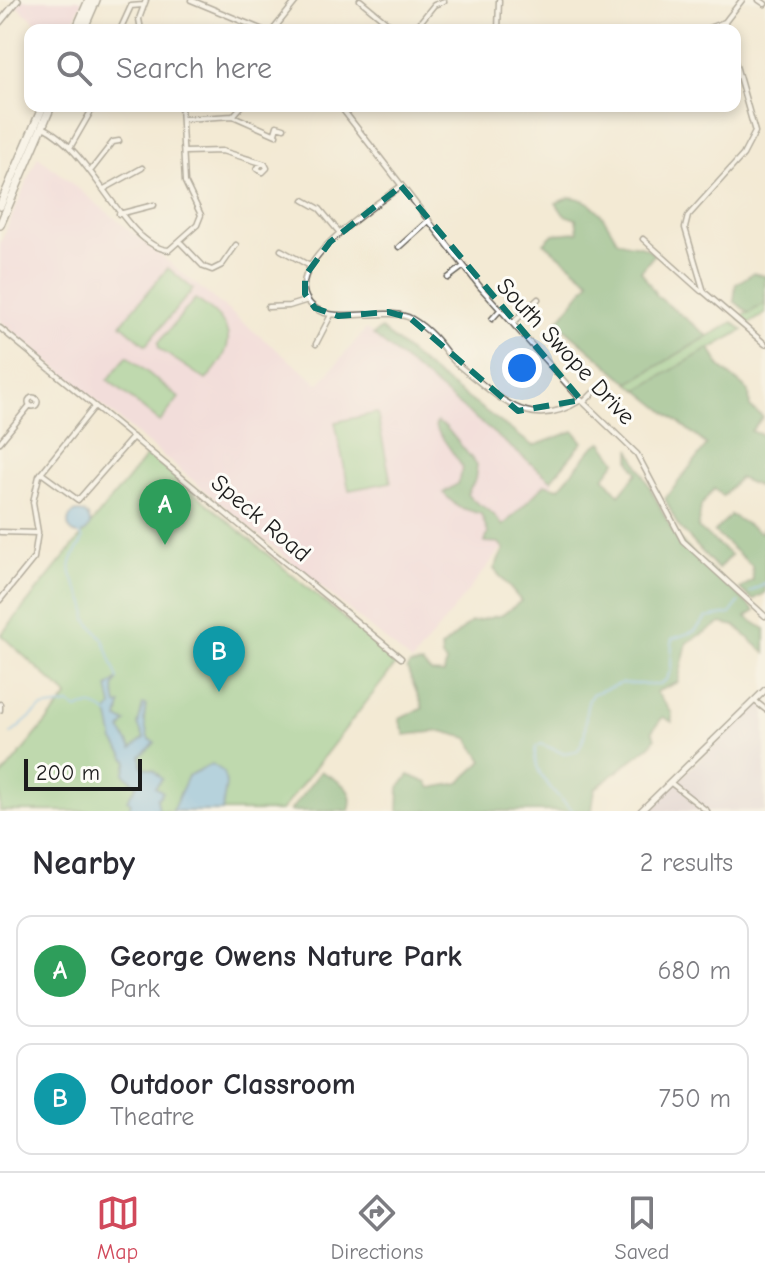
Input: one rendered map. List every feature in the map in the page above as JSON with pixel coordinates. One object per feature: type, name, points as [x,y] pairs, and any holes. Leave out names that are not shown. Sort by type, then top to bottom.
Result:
[{"type":"main road","points":[[0,22],[18,0]]},
{"type":"main road","points":[[79,24],[89,0]]},
{"type":"main road","points":[[86,24],[96,0]]},
{"type":"main road","points":[[0,206],[40,112]]},
{"type":"main road","points":[[0,225],[49,112]]},
{"type":"main road","points":[[641,811],[765,690]]},
{"type":"street","points":[[191,0],[249,24]]},
{"type":"street","points":[[278,24],[297,0]]},
{"type":"street","points":[[360,0],[389,24]]},
{"type":"street","points":[[365,5],[370,0]]},
{"type":"street","points":[[498,24],[499,0]]},
{"type":"street","points":[[720,24],[725,22],[742,0]]},
{"type":"street","points":[[759,0],[765,4]]},
{"type":"street","points":[[419,24],[434,5],[444,1]]},
{"type":"street","points":[[123,24],[131,6],[144,3]]},
{"type":"street","points":[[140,24],[144,3]]},
{"type":"street","points":[[706,295],[685,221],[743,155],[755,132],[741,83]]},
{"type":"street","points":[[71,146],[92,112]]},
{"type":"street","points":[[43,127],[71,146],[92,169],[119,214],[156,247],[169,250],[181,243],[197,225],[201,215],[185,182],[181,112]]},
{"type":"street","points":[[233,116],[237,112]]},
{"type":"street","name":"South Swope Drive","points":[[345,112],[500,310],[583,401],[637,454],[683,541],[765,616]]},
{"type":"street","points":[[182,119],[233,116],[276,135]]},
{"type":"street","points":[[92,169],[113,142],[119,141]]},
{"type":"street","points":[[184,152],[222,151],[261,163]]},
{"type":"street","points":[[104,189],[142,168]]},
{"type":"street","points":[[401,186],[339,232],[310,266],[303,285],[308,300],[331,314],[388,312],[410,318],[440,341],[455,362],[518,411],[551,410],[583,401],[593,393]]},
{"type":"street","points":[[304,200],[320,209],[339,232]]},
{"type":"street","points":[[119,214],[154,205]]},
{"type":"street","points":[[399,247],[429,220]]},
{"type":"street","points":[[643,239],[765,344]]},
{"type":"street","points":[[181,243],[204,267],[212,270],[222,265],[236,245]]},
{"type":"street","points":[[281,250],[310,266]]},
{"type":"street","points":[[448,278],[464,266]]},
{"type":"street","points":[[513,323],[538,299]]},
{"type":"street","points":[[268,307],[289,306],[308,300]]},
{"type":"street","points":[[492,319],[500,310]]},
{"type":"street","points":[[316,344],[331,314]]},
{"type":"street","name":"Speck Road","points":[[0,328],[401,658]]},
{"type":"street","points":[[548,362],[554,357]]},
{"type":"street","points":[[0,442],[30,405]]},
{"type":"street","points":[[1,598],[34,558],[38,533],[33,502],[41,473],[95,406]]},
{"type":"street","points":[[41,473],[78,500],[133,437]]},
{"type":"street","points":[[0,532],[38,533]]},
{"type":"street","points":[[755,701],[765,709]]},
{"type":"street","points":[[671,783],[707,811]]},
{"type":"highlighted area","points":[[401,186],[581,400],[518,411],[410,318],[388,312],[338,316],[315,308],[305,294],[305,276],[330,242]]},
{"type":"shaded area","points":[[21,0],[83,0],[73,24],[38,24],[16,6]]},
{"type":"shaded area","points":[[38,156],[319,384],[366,329],[554,482],[412,662],[0,321],[0,244]]},
{"type":"shaded area","points":[[765,697],[765,811],[645,811]]},
{"type":"green space","points":[[570,197],[593,206],[617,240],[641,246],[654,255],[641,271],[657,296],[708,336],[629,383],[557,322],[590,281],[544,243],[553,234],[578,232],[576,219],[564,215],[556,203]]},
{"type":"green space","points":[[168,268],[193,289],[146,345],[121,324]]},
{"type":"green space","points":[[753,273],[765,276],[765,303],[749,313],[734,301],[736,284]]},
{"type":"green space","points":[[195,299],[218,317],[228,335],[224,356],[206,380],[159,349],[158,343]]},
{"type":"green space","points":[[765,303],[765,314],[747,325],[739,318]]},
{"type":"green space","points":[[733,322],[743,330],[638,390],[629,383]]},
{"type":"green space","points":[[381,329],[436,375],[533,446],[574,431],[583,442],[551,480],[373,335]]},
{"type":"green space","points":[[710,348],[720,367],[749,391],[750,407],[763,417],[751,431],[765,436],[765,496],[762,488],[739,478],[723,496],[714,489],[701,506],[698,528],[731,555],[718,569],[678,526],[665,499],[707,445],[638,390]]},
{"type":"green space","points":[[127,356],[179,398],[160,422],[108,380]]},
{"type":"green space","points":[[377,413],[391,482],[349,490],[335,422]]},
{"type":"green space","points":[[437,422],[446,427],[477,465],[475,480],[467,494],[503,526],[545,484],[559,488],[594,446],[602,442],[616,461],[604,477],[619,495],[637,473],[630,460],[630,449],[675,536],[755,611],[746,617],[765,629],[765,653],[735,626],[721,623],[687,643],[678,682],[656,692],[672,713],[672,722],[663,717],[652,731],[655,738],[651,745],[595,789],[592,811],[398,811],[399,788],[409,775],[428,783],[431,788],[459,783],[483,761],[468,738],[441,731],[405,735],[399,719],[423,708],[407,669],[410,665],[422,664],[432,673],[444,674],[446,662],[442,658],[441,648],[471,622],[502,615],[521,601],[494,569],[504,549],[499,543],[485,542],[488,533],[481,514],[458,507],[443,493],[457,484],[463,468],[435,427]]},
{"type":"green space","points":[[148,454],[397,663],[281,811],[0,811],[0,778],[68,696],[1,635]]},
{"type":"green space","points":[[731,515],[761,533],[765,525],[765,593],[753,600],[740,589],[753,580],[752,566],[714,532]]},
{"type":"green space","points":[[321,771],[348,791],[349,811],[290,811]]},
{"type":"water","points":[[79,512],[87,515],[90,523],[87,531],[79,534],[71,531],[68,523],[71,515]]},
{"type":"water","points":[[118,679],[114,688],[117,705],[121,704],[118,719],[126,722],[121,730],[132,749],[144,738],[138,725],[143,704],[146,705],[144,719],[148,738],[155,743],[141,756],[142,767],[154,770],[162,779],[155,787],[163,792],[157,799],[159,811],[128,811],[131,803],[127,800],[137,785],[124,774],[128,762],[114,741],[108,712],[112,707],[108,687]]},
{"type":"water","points":[[212,764],[224,772],[226,784],[222,811],[172,811],[188,776]]},
{"type":"waterway","points":[[79,532],[83,539],[70,570],[85,604],[86,619],[103,639],[118,679]]},
{"type":"waterway","points":[[750,592],[765,584]]},
{"type":"waterway","points":[[573,811],[541,774],[535,756],[536,747],[541,744],[563,753],[577,751],[584,737],[592,694],[622,683],[658,685],[666,680],[671,670],[672,639],[695,631],[706,618],[730,614],[739,602]]},
{"type":"waterway","points":[[11,734],[41,708],[69,704],[77,709],[90,705],[109,714]]},
{"type":"place","name":"George Owens Nature Park","points":[[165,545]]},
{"type":"place","name":"Outdoor Classroom","points":[[219,692]]}]
